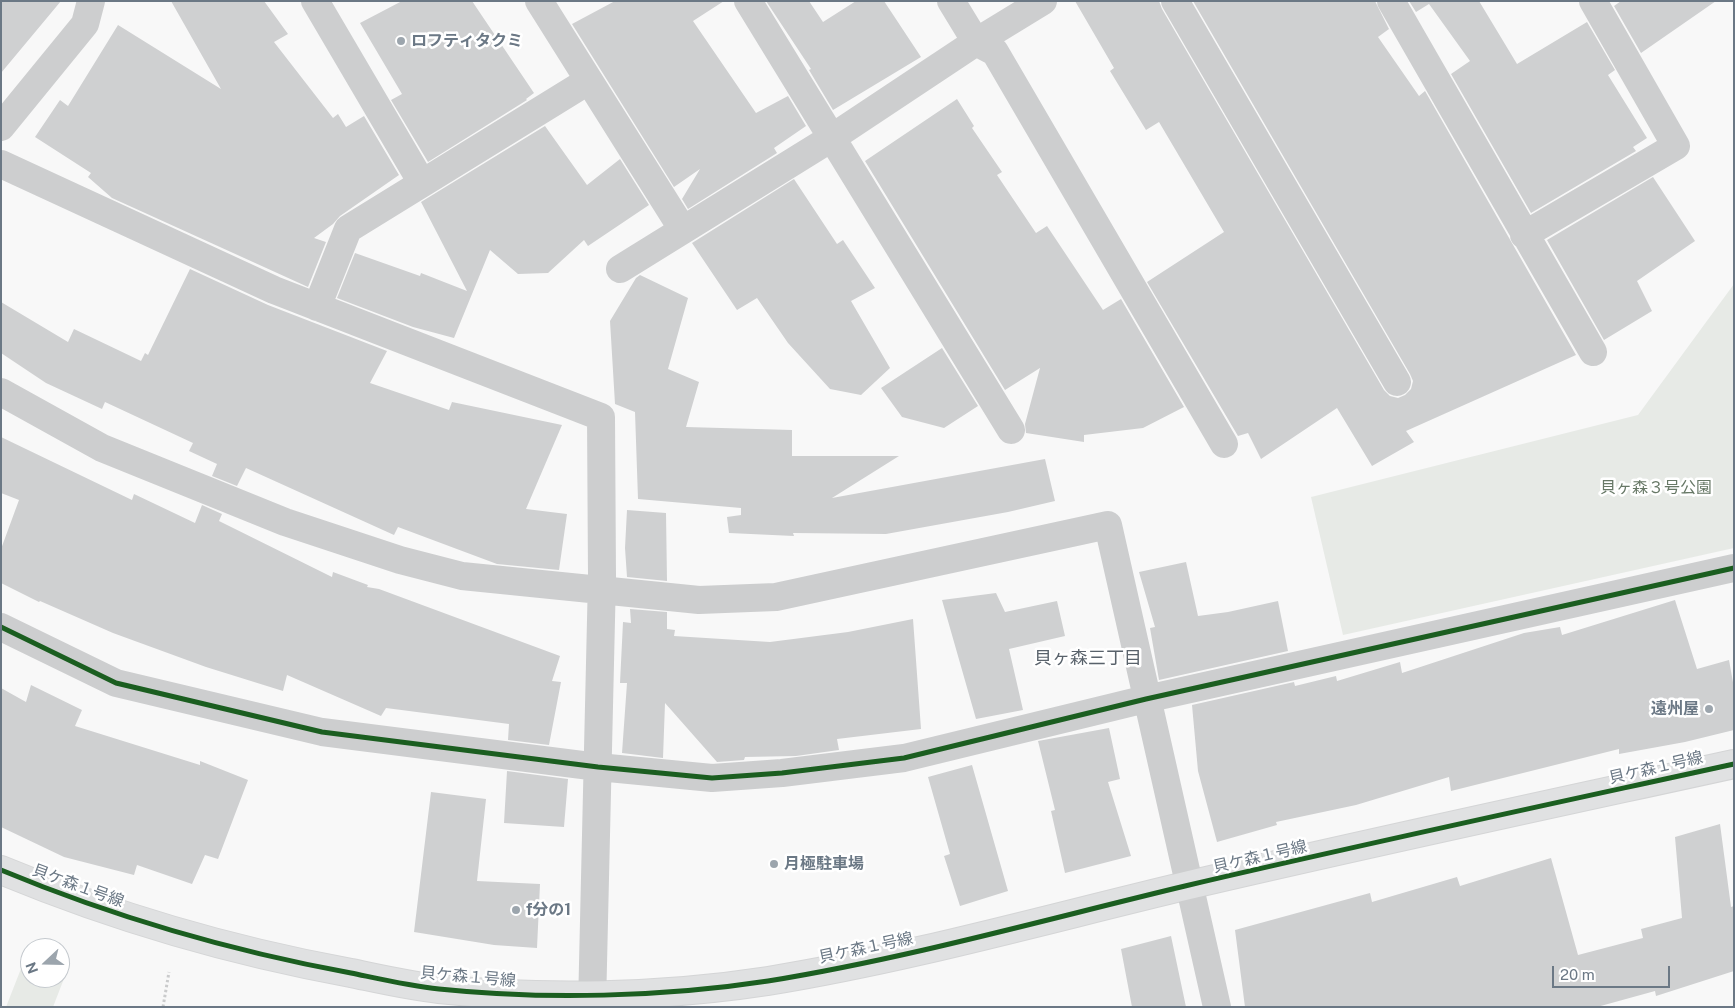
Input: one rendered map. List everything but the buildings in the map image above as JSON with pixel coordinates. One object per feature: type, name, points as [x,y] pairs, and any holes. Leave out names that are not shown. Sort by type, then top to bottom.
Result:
[{"type":"street","points":[[1,127],[85,24],[91,1]]},
{"type":"street","points":[[315,1],[422,183]]},
{"type":"street","points":[[539,1],[683,230]]},
{"type":"street","points":[[748,1],[1011,430]]},
{"type":"street","points":[[951,1],[976,42],[995,52],[1224,444]]},
{"type":"street","points":[[620,269],[833,137],[976,42],[1043,1]]},
{"type":"street","points":[[1175,1],[1397,382]]},
{"type":"street","points":[[1391,1],[1593,352]]},
{"type":"street","points":[[1524,235],[1676,146],[1593,1]]},
{"type":"street","points":[[317,307],[348,229],[588,81]]},
{"type":"street","points":[[1,164],[274,290],[601,417],[602,591],[592,1000]]},
{"type":"street","points":[[1,392],[102,448],[285,522],[391,558],[462,576],[699,600],[776,597],[1108,525],[1146,699],[1191,885],[1217,1007]]},
{"type":"street","points":[[1,627],[116,683],[322,732],[598,767],[712,778],[904,758],[1146,699],[1734,568]]},
{"type":"street","name":"貝ケ森１号線","points":[[1,870],[71,899],[184,936],[311,966],[436,989],[545,995],[592,1000],[765,981],[890,957],[1191,885],[1734,764]]},
{"type":"path","points":[[163,1007],[169,972]]},
{"type":"green space","name":"貝ヶ森３号公園","points":[[1734,284],[1734,548],[1343,635],[1311,497],[1638,415]]},
{"type":"green space","points":[[20,971],[20,988],[60,988],[53,1007],[6,1007]]},
{"type":"cycle path","points":[[1,627],[116,683],[322,732],[598,767],[712,778],[782,773],[904,758],[1146,699],[1734,568]]},
{"type":"cycle path","points":[[1,870],[86,903],[173,931],[306,964],[417,986],[520,995],[562,996],[687,991],[768,981],[873,961],[1254,870],[1734,764]]},
{"type":"place","name":"ロフティタクミ","points":[[401,41]]},
{"type":"place","name":"遠州屋","points":[[1709,709]]},
{"type":"place","name":"月極駐車場","points":[[774,864]]},
{"type":"place","name":"f分の1","points":[[516,910]]},
{"type":"district","name":"貝ヶ森三丁目","points":[[1088,658]]}]
